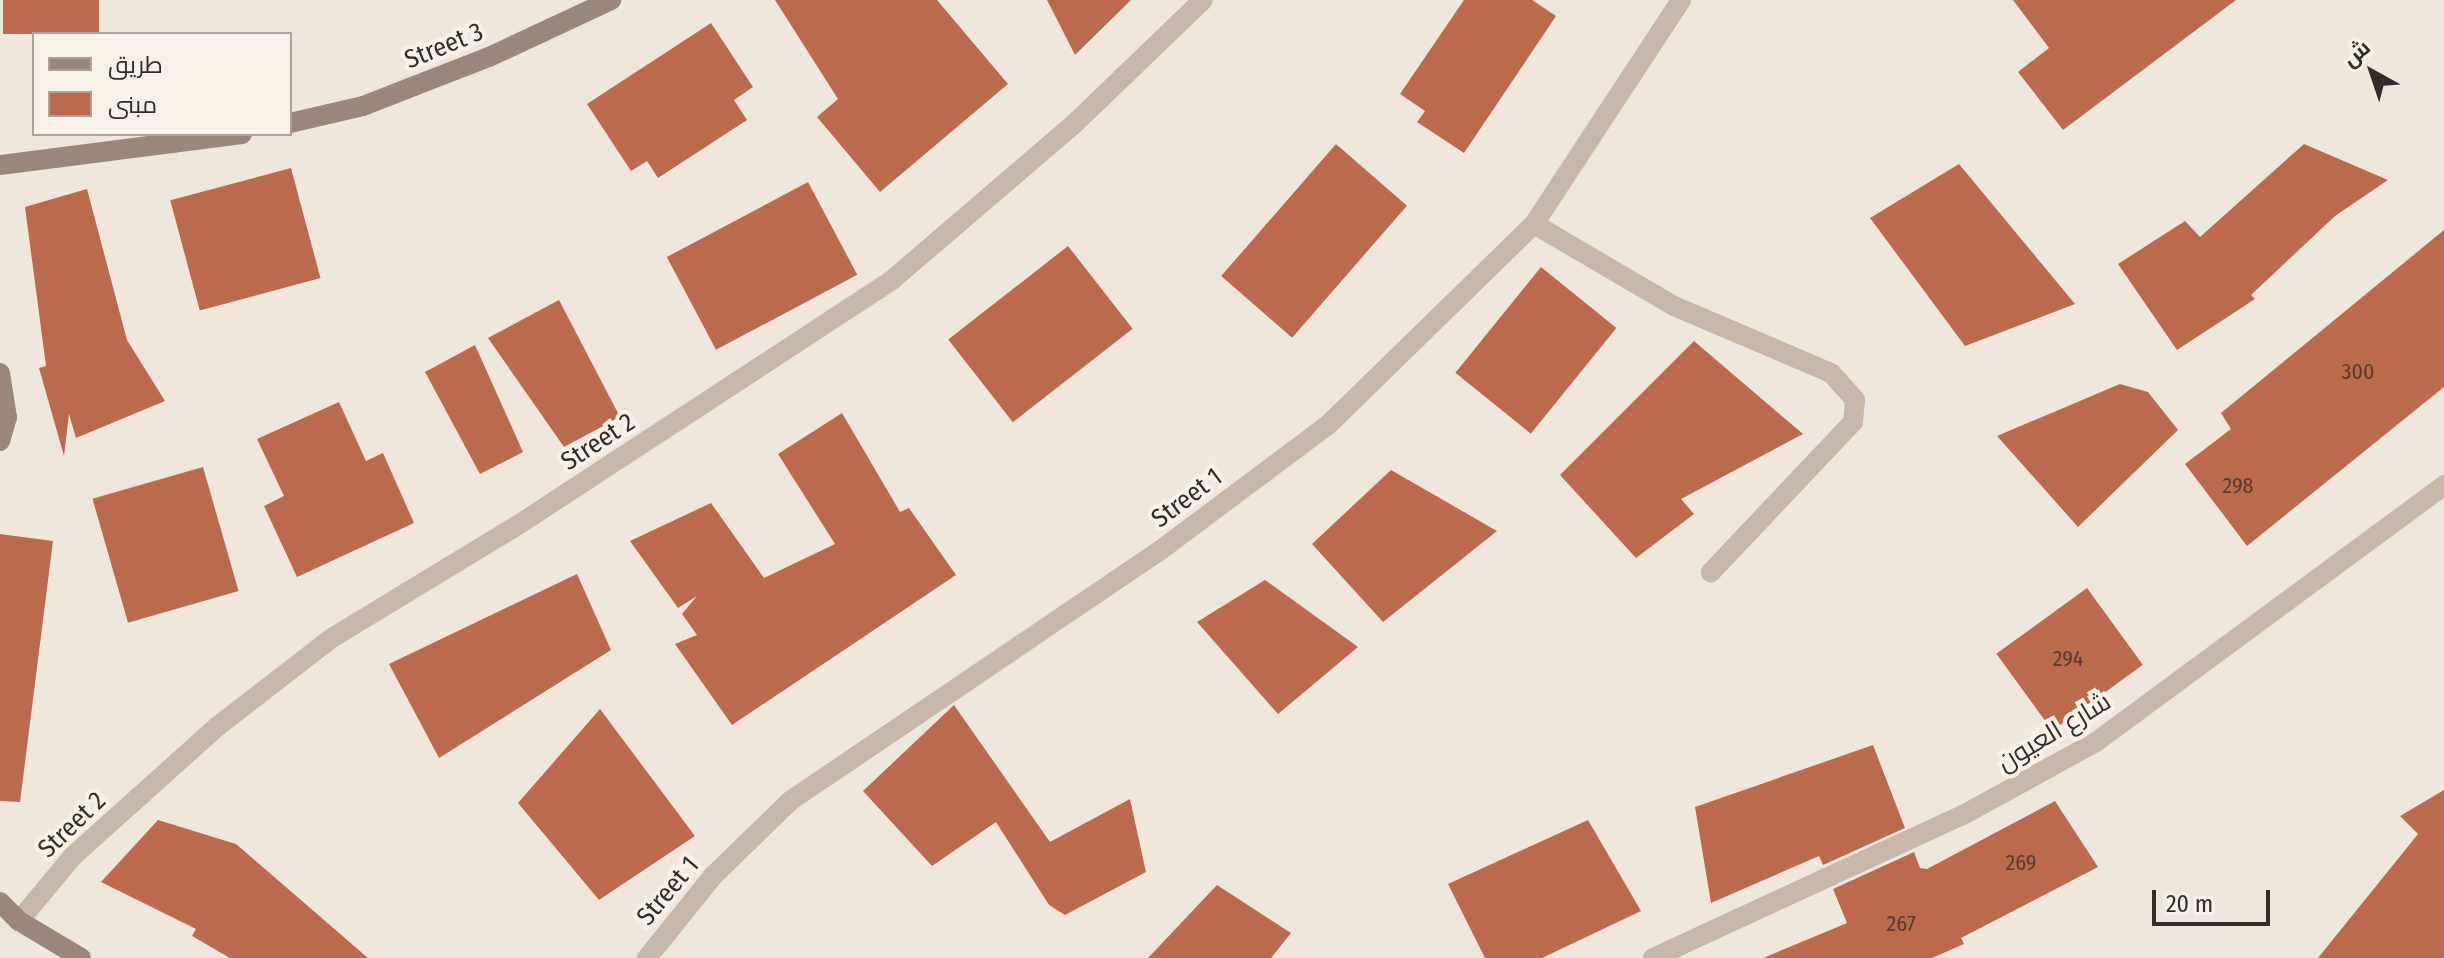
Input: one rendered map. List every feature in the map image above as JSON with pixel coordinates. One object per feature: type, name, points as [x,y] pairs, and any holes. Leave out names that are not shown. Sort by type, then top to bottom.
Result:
[{"type":"street","name":"Street 3","points":[[292,122],[391,95],[611,0]]},
{"type":"street","name":"Street 2","points":[[19,921],[73,856],[218,726],[332,638],[518,525],[892,280],[1073,125],[1203,0]]},
{"type":"street","name":"Street 1","points":[[647,958],[713,876],[790,801],[1158,552],[1328,425],[1534,224],[1681,0]]},
{"type":"street","points":[[0,165],[226,136]]},
{"type":"street","points":[[1534,224],[1674,306],[1831,373],[1855,400],[1853,422],[1711,572]]},
{"type":"street","points":[[0,373],[7,417],[0,441]]},
{"type":"street","name":"شارع العيون","points":[[1653,958],[1893,850],[2096,742],[2444,485]]},
{"type":"street","points":[[0,902],[19,921],[81,958]]},
{"type":"building","points":[[3,0],[99,0],[99,32],[3,34]]},
{"type":"building","points":[[775,0],[937,0],[1008,84],[880,192],[817,117],[838,99]]},
{"type":"building","points":[[1047,0],[1131,0],[1075,55]]},
{"type":"building","points":[[1464,0],[1532,0],[1556,16],[1464,153],[1417,122],[1425,111],[1400,94]]},
{"type":"building","points":[[2013,0],[2236,0],[2063,130],[2018,72],[2049,48]]},
{"type":"building","points":[[711,23],[753,87],[734,100],[747,120],[658,178],[647,161],[631,171],[587,104]]},
{"type":"building","points":[[1336,144],[1407,206],[1292,338],[1221,276]]},
{"type":"building","points":[[2304,144],[2388,180],[2335,216],[2251,295],[2255,299],[2177,350],[2118,264],[2185,221],[2200,237]]},
{"type":"building","points":[[1959,164],[2075,304],[1965,346],[1870,218]]},
{"type":"building","points":[[291,168],[321,278],[200,310],[170,200]]},
{"type":"building","points":[[808,182],[857,275],[716,350],[667,257]]},
{"type":"building","points":[[87,189],[127,340],[165,401],[76,438],[69,414],[64,456],[39,368],[46,366],[25,207]]},
{"type":"building","points":[[2444,230],[2444,387],[2247,546],[2185,464],[2231,429],[2221,413]]},
{"type":"building","points":[[1068,246],[1133,329],[1013,422],[948,340]]},
{"type":"building","points":[[1541,267],[1616,328],[1531,434],[1455,373]]},
{"type":"building","points":[[559,300],[620,417],[564,447],[488,338]]},
{"type":"building","points":[[1694,341],[1803,434],[1681,499],[1694,514],[1636,558],[1560,475]]},
{"type":"building","points":[[475,345],[523,452],[480,474],[425,372]]},
{"type":"building","points":[[2120,384],[2148,392],[2178,430],[2078,527],[1997,436]]},
{"type":"building","points":[[339,402],[366,461],[383,453],[414,523],[297,577],[264,506],[284,496],[257,439]]},
{"type":"building","points":[[842,413],[900,512],[909,508],[956,575],[732,725],[675,644],[697,635],[682,614],[697,596],[678,608],[630,541],[711,503],[764,578],[835,544],[778,454]]},
{"type":"building","points":[[203,467],[239,591],[128,623],[92,499]]},
{"type":"building","points":[[1391,470],[1497,531],[1383,622],[1312,544]]},
{"type":"building","points":[[0,534],[53,541],[20,802],[0,801]]},
{"type":"building","points":[[577,574],[611,650],[439,758],[389,664]]},
{"type":"building","points":[[1265,580],[1358,647],[1278,714],[1197,622]]},
{"type":"building","points":[[2087,588],[2143,665],[2052,731],[1996,654]]},
{"type":"building","points":[[954,705],[1050,842],[1130,799],[1146,872],[1065,915],[1049,905],[996,822],[932,866],[863,791]]},
{"type":"building","points":[[600,709],[695,836],[599,900],[518,803]]},
{"type":"building","points":[[1873,745],[1905,828],[1823,865],[1819,856],[1711,903],[1695,807]]},
{"type":"building","points":[[2444,790],[2444,958],[2318,958],[2418,834],[2400,816]]},
{"type":"building","points":[[2055,801],[2098,867],[1961,938],[1964,944],[1932,958],[1763,958],[1847,923],[1833,889],[1914,852],[1920,868],[1927,869]]},
{"type":"building","points":[[158,820],[236,844],[368,958],[230,958],[192,936],[196,929],[101,882]]},
{"type":"building","points":[[1588,820],[1641,911],[1542,958],[1485,958],[1448,884]]},
{"type":"building","points":[[1217,885],[1291,933],[1271,958],[1148,958]]}]
